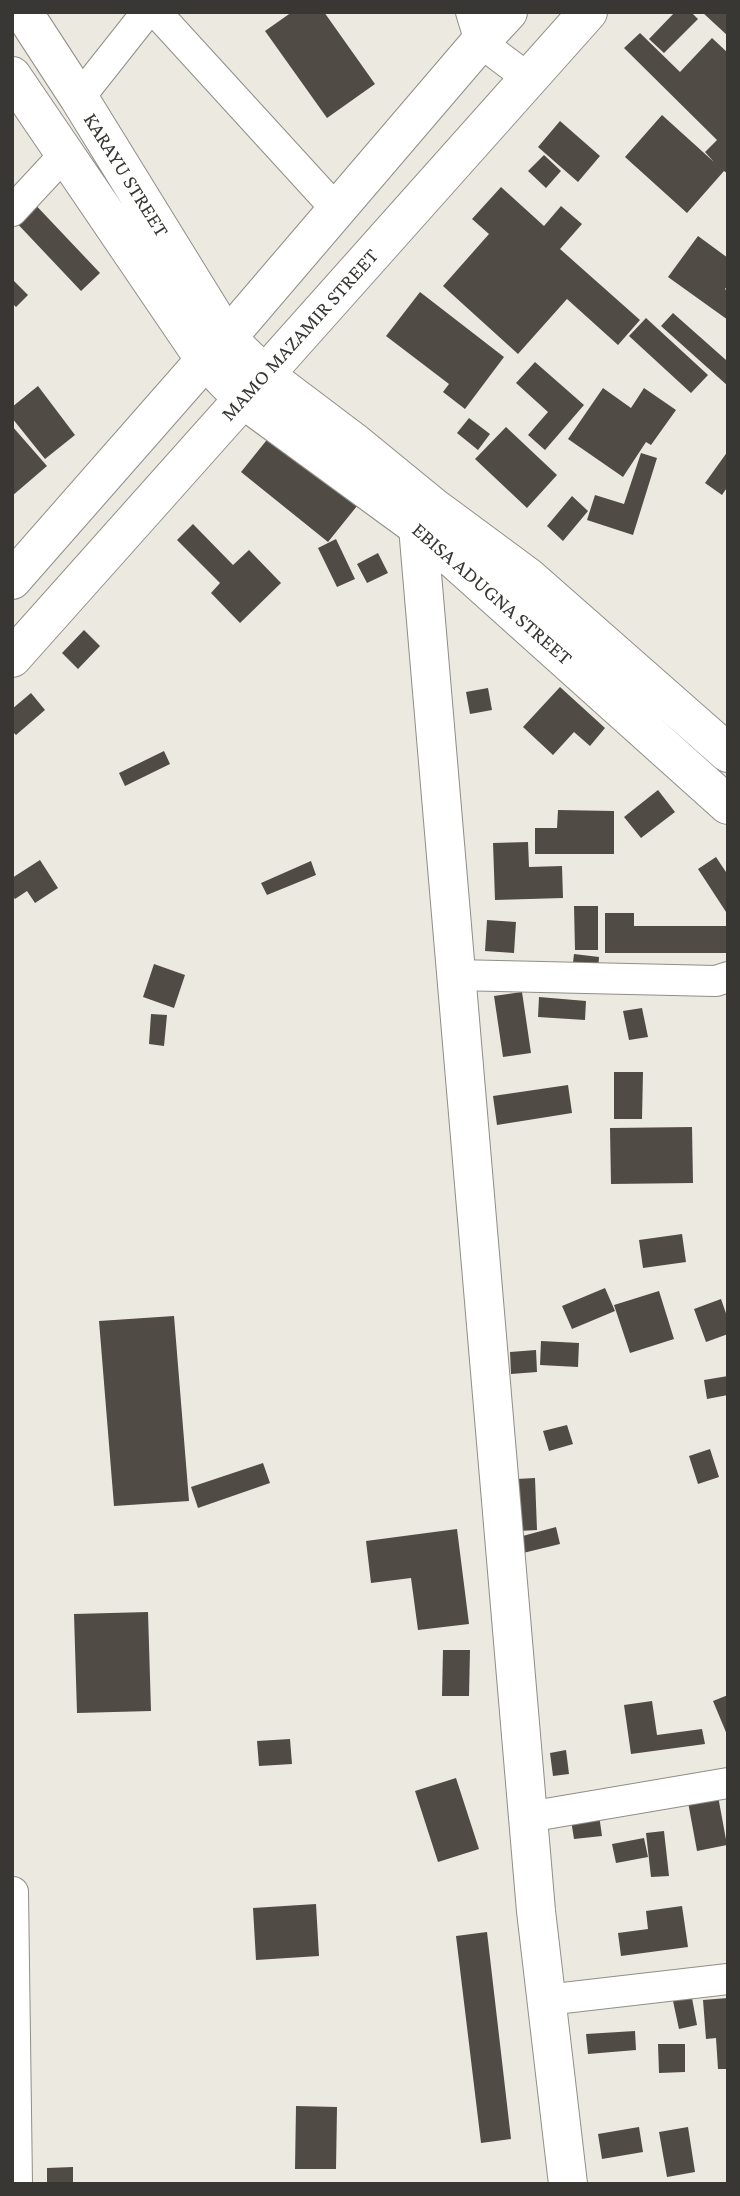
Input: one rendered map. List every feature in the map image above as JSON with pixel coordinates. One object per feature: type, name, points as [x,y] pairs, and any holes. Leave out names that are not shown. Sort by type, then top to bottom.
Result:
[{"type":"main road","name":"KARAYU STREET","points":[[23,12],[79,97],[216,349]]},
{"type":"main road","points":[[12,580],[336,209],[476,27],[508,12]]},
{"type":"main road","name":"MAMO MAZAMIR STREET","points":[[12,658],[588,12]]},
{"type":"main road","name":"KARAYU STREET","points":[[12,76],[64,155],[216,349]]},
{"type":"main road","points":[[216,349],[254,387]]},
{"type":"main road","name":"EBISA ADUGNA STREET","points":[[254,387],[418,527],[728,805]]},
{"type":"main road","name":"EBISA ADUGNA STREET","points":[[254,387],[355,443],[432,506],[528,577],[728,753]]},
{"type":"main road","points":[[418,527],[528,1817],[568,2184]]},
{"type":"street","points":[[79,97],[147,12]]},
{"type":"street","points":[[156,12],[336,209]]},
{"type":"street","points":[[476,27],[528,79]]},
{"type":"street","points":[[12,211],[64,155]]},
{"type":"street","points":[[456,975],[716,981],[728,977]]},
{"type":"street","points":[[528,1817],[728,1783]]},
{"type":"street","points":[[13,1892],[17,2184]]},
{"type":"street","points":[[546,2000],[728,1979]]},
{"type":"building","points":[[292,12],[324,12],[375,84],[327,118],[265,31]]},
{"type":"building","points":[[675,12],[691,12],[698,19],[664,53],[649,39]]},
{"type":"building","points":[[702,12],[728,12],[728,36]]},
{"type":"building","points":[[640,33],[680,72],[712,38],[728,53],[728,174],[724,171],[687,213],[625,157],[662,115],[714,162],[705,152],[717,140],[624,48]]},
{"type":"building","points":[[560,121],[600,156],[578,182],[538,147]]},
{"type":"building","points":[[544,155],[561,171],[546,188],[528,171]]},
{"type":"building","points":[[501,187],[544,226],[561,206],[582,224],[560,249],[640,320],[618,345],[567,299],[518,354],[443,286],[489,234],[472,219]]},
{"type":"building","points":[[29,198],[100,273],[81,291],[12,218]]},
{"type":"building","points":[[698,236],[728,258],[728,285],[725,289],[728,292],[728,320],[668,277]]},
{"type":"building","points":[[12,279],[28,295],[16,307],[12,303]]},
{"type":"building","points":[[420,292],[504,357],[465,409],[443,392],[449,384],[386,336]]},
{"type":"building","points":[[673,313],[726,360],[728,357],[728,386],[661,326]]},
{"type":"building","points":[[646,318],[708,375],[691,393],[629,336]]},
{"type":"building","points":[[535,362],[584,405],[545,450],[528,435],[548,412],[516,383]]},
{"type":"building","points":[[38,386],[75,435],[45,459],[12,418],[12,407]]},
{"type":"building","points":[[603,388],[631,408],[644,388],[676,410],[651,445],[646,442],[623,477],[568,439]]},
{"type":"building","points":[[469,418],[490,434],[478,450],[457,433]]},
{"type":"building","points":[[12,426],[47,466],[12,496]]},
{"type":"building","points":[[506,427],[557,475],[527,508],[475,459]]},
{"type":"building","points":[[270,436],[357,506],[328,542],[241,472]]},
{"type":"building","points":[[728,451],[728,486],[722,495],[705,483]]},
{"type":"building","points":[[641,453],[657,458],[633,535],[587,520],[595,495],[624,504]]},
{"type":"building","points":[[572,496],[588,511],[563,541],[547,526]]},
{"type":"building","points":[[193,524],[233,565],[249,550],[281,583],[240,623],[211,593],[220,583],[177,540]]},
{"type":"building","points":[[336,539],[355,579],[337,587],[318,548]]},
{"type":"building","points":[[378,553],[388,573],[367,583],[357,564]]},
{"type":"building","points":[[84,630],[100,646],[78,669],[62,653]]},
{"type":"building","points":[[560,687],[605,728],[590,746],[574,732],[553,755],[523,727]]},
{"type":"building","points":[[488,688],[492,710],[470,714],[466,692]]},
{"type":"building","points":[[31,693],[45,710],[16,735],[12,731],[12,709]]},
{"type":"building","points":[[164,751],[170,764],[125,786],[119,773]]},
{"type":"building","points":[[658,790],[675,812],[641,838],[624,817]]},
{"type":"building","points":[[558,810],[614,811],[614,854],[535,854],[535,828],[557,828]]},
{"type":"building","points":[[528,842],[529,867],[562,866],[563,898],[495,900],[493,843]]},
{"type":"building","points":[[716,857],[728,875],[728,915],[698,869]]},
{"type":"building","points":[[40,860],[58,888],[35,903],[27,891],[15,899],[12,895],[12,878]]},
{"type":"building","points":[[311,861],[316,875],[267,895],[261,883]]},
{"type":"building","points":[[574,906],[598,906],[598,950],[575,950]]},
{"type":"building","points":[[605,913],[634,913],[634,926],[728,926],[728,953],[605,953]]},
{"type":"building","points":[[487,920],[516,922],[514,953],[485,951]]},
{"type":"building","points":[[574,954],[599,957],[598,973],[572,971]]},
{"type":"building","points":[[154,964],[185,975],[174,1008],[143,997]]},
{"type":"building","points":[[522,992],[531,1053],[503,1057],[494,996]]},
{"type":"building","points":[[539,997],[586,1001],[585,1020],[538,1017]]},
{"type":"building","points":[[642,1008],[648,1037],[629,1040],[623,1011]]},
{"type":"building","points":[[151,1014],[167,1015],[164,1046],[149,1044]]},
{"type":"building","points":[[614,1072],[643,1072],[642,1119],[614,1119]]},
{"type":"building","points":[[568,1085],[572,1113],[497,1125],[493,1096]]},
{"type":"building","points":[[692,1127],[693,1183],[611,1184],[610,1128]]},
{"type":"building","points":[[682,1234],[686,1262],[643,1268],[639,1240]]},
{"type":"building","points":[[605,1288],[615,1311],[572,1329],[562,1306]]},
{"type":"building","points":[[659,1291],[674,1339],[630,1353],[614,1305]]},
{"type":"building","points":[[721,1299],[728,1319],[728,1334],[706,1342],[694,1309]]},
{"type":"building","points":[[174,1316],[189,1501],[114,1506],[99,1321]]},
{"type":"building","points":[[541,1341],[579,1343],[578,1367],[540,1365]]},
{"type":"building","points":[[536,1350],[537,1372],[511,1374],[510,1352]]},
{"type":"building","points":[[728,1376],[728,1395],[707,1399],[704,1380]]},
{"type":"building","points":[[567,1425],[573,1444],[549,1451],[543,1431]]},
{"type":"building","points":[[710,1449],[719,1477],[698,1484],[689,1456]]},
{"type":"building","points":[[263,1463],[270,1483],[198,1508],[191,1487]]},
{"type":"building","points":[[535,1478],[537,1530],[519,1531],[516,1479]]},
{"type":"building","points":[[556,1527],[560,1544],[523,1553],[519,1537]]},
{"type":"building","points":[[457,1529],[469,1624],[418,1630],[411,1578],[371,1583],[366,1541]]},
{"type":"building","points":[[148,1612],[151,1711],[77,1713],[74,1614]]},
{"type":"building","points":[[443,1650],[470,1650],[469,1696],[442,1696]]},
{"type":"building","points":[[728,1695],[728,1737],[713,1701]]},
{"type":"building","points":[[652,1701],[657,1735],[702,1729],[705,1744],[631,1754],[624,1705]]},
{"type":"building","points":[[290,1739],[292,1764],[259,1766],[257,1741]]},
{"type":"building","points":[[566,1750],[569,1774],[553,1776],[550,1753]]},
{"type":"building","points":[[456,1778],[479,1849],[438,1862],[415,1791]]},
{"type":"building","points":[[718,1796],[727,1845],[697,1851],[688,1802]]},
{"type":"building","points":[[599,1815],[602,1836],[574,1839],[571,1820]]},
{"type":"building","points":[[664,1831],[669,1876],[651,1877],[646,1833]]},
{"type":"building","points":[[644,1838],[648,1857],[616,1863],[612,1844]]},
{"type":"building","points":[[316,1904],[319,1956],[256,1960],[253,1908]]},
{"type":"building","points":[[682,1906],[688,1947],[621,1956],[618,1933],[648,1929],[646,1911]]},
{"type":"building","points":[[487,1932],[511,2139],[481,2143],[456,1936]]},
{"type":"building","points":[[692,1998],[697,2025],[679,2029],[673,2001]]},
{"type":"building","points":[[728,1998],[728,2069],[718,2069],[716,2038],[706,2039],[703,2000]]},
{"type":"building","points":[[635,2031],[636,2050],[588,2054],[586,2034]]},
{"type":"building","points":[[658,2044],[685,2044],[685,2072],[659,2073]]},
{"type":"building","points":[[296,2106],[337,2107],[336,2169],[295,2169]]},
{"type":"building","points":[[639,2127],[643,2152],[602,2159],[598,2134]]},
{"type":"building","points":[[688,2127],[695,2172],[667,2177],[659,2132]]},
{"type":"building","points":[[73,2167],[73,2184],[47,2184],[47,2168]]}]
